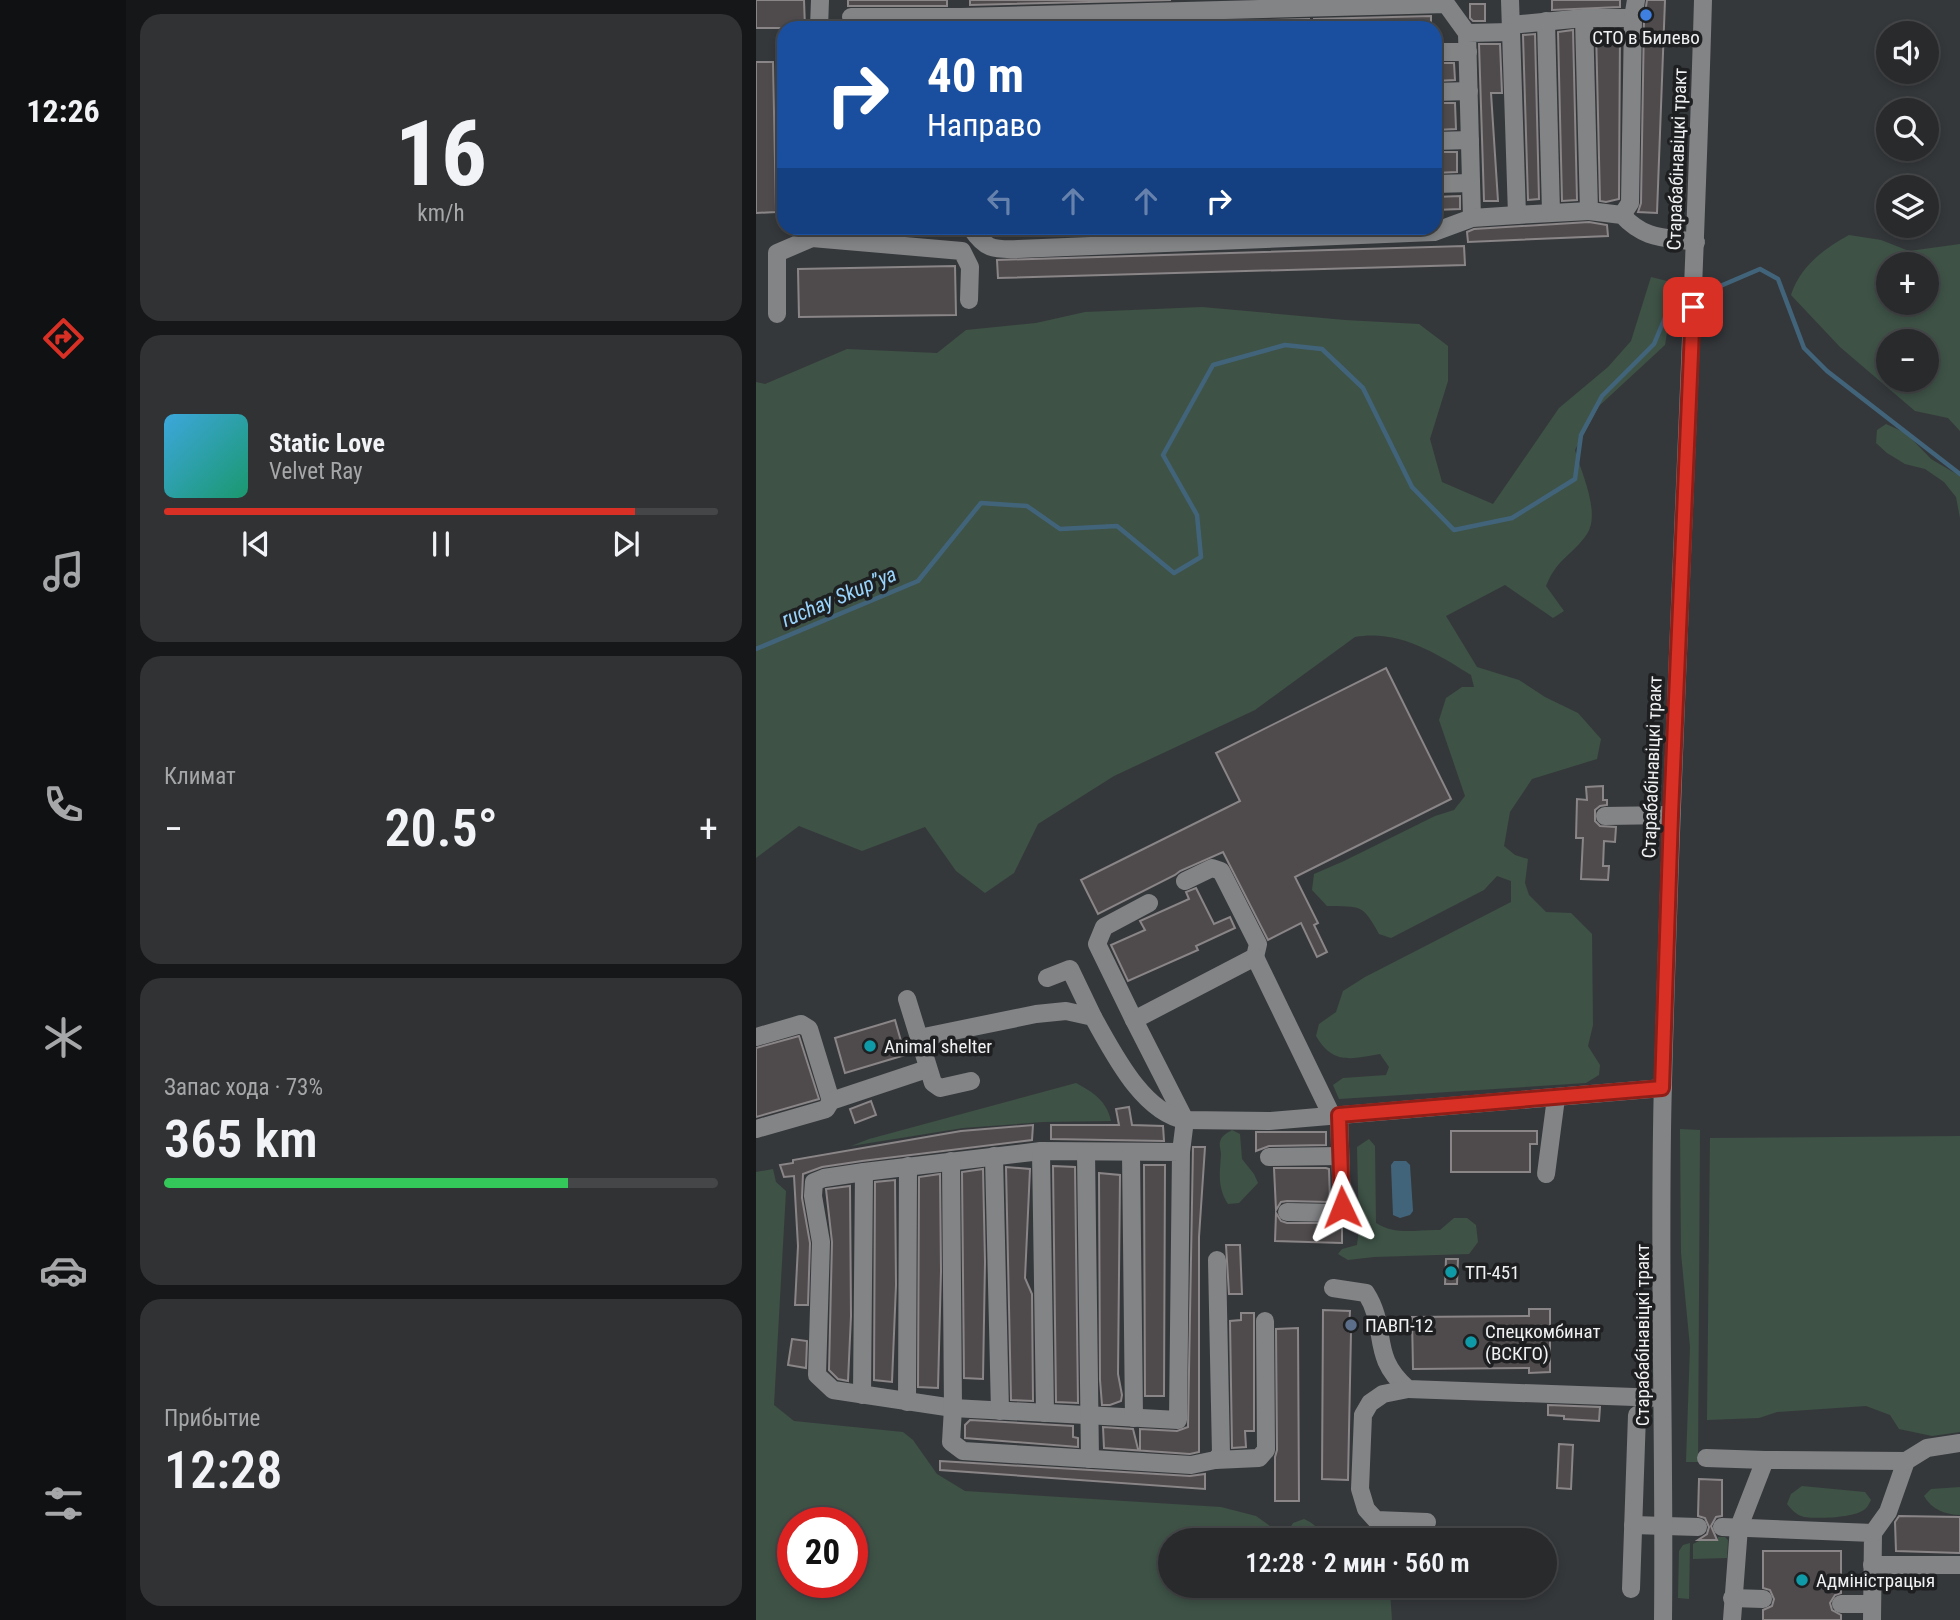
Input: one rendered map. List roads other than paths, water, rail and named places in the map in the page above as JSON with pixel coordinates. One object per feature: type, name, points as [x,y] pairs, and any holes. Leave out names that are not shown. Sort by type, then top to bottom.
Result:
[{"type":"street","points":[[819,21],[820,0]]},
{"type":"street","points":[[1510,0],[1517,215]]},
{"type":"street","name":"Старабабінавіцкі тракт","points":[[1663,1620],[1662,1088],[1696,242],[1703,0]]},
{"type":"street","points":[[988,21],[1446,4],[1467,33],[1472,218]]},
{"type":"street","points":[[1467,33],[1634,9],[1630,203],[1622,215]]},
{"type":"street","points":[[851,17],[939,21]]},
{"type":"street","points":[[1584,18],[1590,211]]},
{"type":"street","points":[[1546,21],[1552,212]]},
{"type":"street","points":[[1442,52],[1468,52]]},
{"type":"street","points":[[1442,92],[1469,91]]},
{"type":"street","points":[[1442,141],[1470,140]]},
{"type":"street","points":[[1442,184],[1471,183]]},
{"type":"street","points":[[1442,230],[1472,218],[1590,211],[1622,215],[1635,229],[1653,236],[1696,242]]},
{"type":"street","points":[[777,314],[777,253],[808,235]]},
{"type":"street","points":[[829,235],[962,251],[970,267],[969,300]]},
{"type":"street","points":[[976,235],[994,250],[1006,250],[1384,235]]},
{"type":"street","points":[[1605,816],[1671,815]]},
{"type":"street","points":[[1185,881],[1212,868],[1221,871],[1258,944],[1255,957],[1335,1116],[1342,1207],[1335,1213],[1287,1212]]},
{"type":"street","points":[[1149,904],[1104,927],[1097,944],[1185,1120],[1181,1152],[1178,1420],[953,1408],[833,1391],[817,1375],[821,1242],[813,1196],[814,1182],[864,1172],[1041,1151],[1181,1152]]},
{"type":"street","points":[[1134,1020],[1255,957]]},
{"type":"street","points":[[1047,978],[1070,969],[1114,1054],[1146,1098],[1172,1118],[1269,1121],[1662,1088]]},
{"type":"street","points":[[906,999],[933,1083],[940,1088],[971,1081]]},
{"type":"street","points":[[919,1038],[1066,1010],[1093,1017]]},
{"type":"street","points":[[756,1037],[801,1024],[809,1029],[831,1101]]},
{"type":"street","points":[[756,1129],[826,1109],[831,1101],[927,1069]]},
{"type":"street","points":[[1546,1174],[1556,1098]]},
{"type":"street","points":[[1041,1151],[1045,1413]]},
{"type":"street","points":[[1086,1152],[1090,1459]]},
{"type":"street","points":[[1131,1153],[1134,1418]]},
{"type":"street","points":[[994,1156],[1000,1411]]},
{"type":"street","points":[[1269,1157],[1340,1156]]},
{"type":"street","points":[[951,1161],[951,1442],[963,1451],[1191,1465],[1215,1460],[1259,1458],[1266,1450],[1265,1321]]},
{"type":"street","points":[[907,1402],[908,1166]]},
{"type":"street","points":[[862,1395],[864,1172]]},
{"type":"street","points":[[1215,1460],[1222,1454],[1217,1260]]},
{"type":"street","points":[[1333,1288],[1366,1293],[1374,1305],[1383,1355],[1394,1377],[1408,1390]]},
{"type":"street","points":[[1427,1522],[1376,1520],[1366,1509],[1360,1489],[1363,1415],[1370,1403],[1383,1394],[1408,1390],[1662,1398]]},
{"type":"street","points":[[1631,1589],[1637,1415]]},
{"type":"street","points":[[1706,1458],[1906,1461],[1927,1448],[1960,1443]]},
{"type":"street","points":[[1763,1604],[1732,1609],[1730,1527],[1765,1460]]},
{"type":"street","points":[[1841,1610],[1872,1613],[1873,1533],[1888,1511],[1906,1461]]},
{"type":"street","points":[[1633,1525],[1698,1527]]},
{"type":"street","points":[[1730,1527],[1873,1533]]},
{"type":"street","points":[[1872,1565],[1960,1565]]},
{"type":"water","points":[[1394,1161],[1406,1161],[1410,1165],[1413,1211],[1400,1218],[1393,1215],[1391,1165]]},
{"type":"waterway","name":"ruchay Skup’’ya","points":[[1711,290],[1760,269],[1778,279],[1804,348],[1827,371],[1960,474]]},
{"type":"waterway","name":"ruchay Skup’’ya","points":[[756,649],[918,581],[981,503],[1027,506],[1060,529],[1117,526],[1174,573],[1201,557],[1197,515],[1163,455],[1213,365],[1285,345],[1322,349],[1363,388],[1412,487],[1454,530],[1512,518],[1575,479],[1581,435],[1602,396],[1654,344],[1669,308]]},
{"type":"place","name":"СТО в Билево","points":[[1646,15]]},
{"type":"place","name":"Animal shelter","points":[[870,1046]]},
{"type":"place","name":"ТП-451","points":[[1451,1272]]},
{"type":"place","name":"ПАВП-12","points":[[1351,1325]]},
{"type":"place","name":"Спецкомбинат (ВСКГО)","points":[[1471,1342]]},
{"type":"place","name":"Адміністрацыя","points":[[1802,1580]]}]
